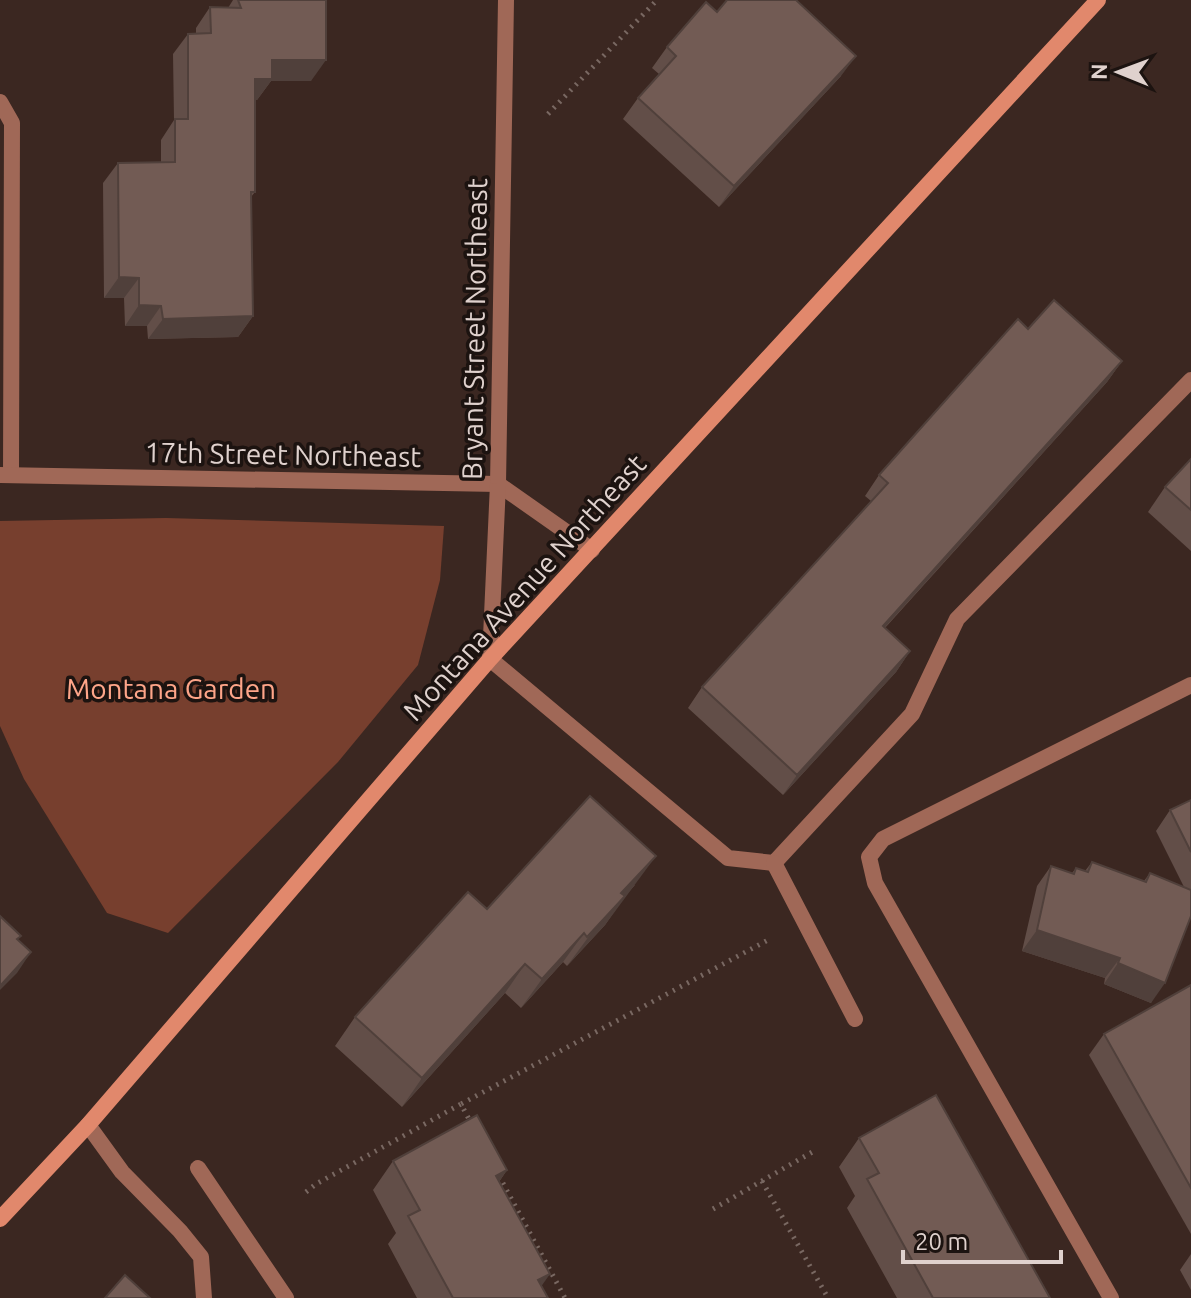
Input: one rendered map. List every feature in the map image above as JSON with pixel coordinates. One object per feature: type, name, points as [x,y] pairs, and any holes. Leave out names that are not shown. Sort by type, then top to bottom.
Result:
[{"type":"main road","name":"Montana Avenue Northeast","points":[[0,1219],[88,1125],[490,659],[1098,0]]},
{"type":"street","name":"Bryant Street Northeast","points":[[490,659],[498,484],[506,0]]},
{"type":"street","points":[[0,102],[12,123],[6,475]]},
{"type":"street","points":[[774,863],[912,714],[957,619],[1191,380]]},
{"type":"street","name":"17th Street Northeast","points":[[6,475],[498,484]]},
{"type":"street","points":[[498,484],[592,550]]},
{"type":"street","points":[[490,659],[728,858],[774,863]]},
{"type":"street","points":[[1111,1298],[875,883],[869,857],[883,839],[1191,685]]},
{"type":"street","points":[[774,863],[855,1019]]},
{"type":"street","points":[[88,1125],[122,1172],[201,1257],[204,1298]]},
{"type":"street","points":[[198,1168],[286,1298]]},
{"type":"path","points":[[548,114],[657,0]]},
{"type":"path","points":[[306,1192],[461,1104],[768,940]]},
{"type":"path","points":[[461,1104],[476,1132]]},
{"type":"path","points":[[713,1209],[814,1151]]},
{"type":"path","points":[[498,1173],[565,1298]]},
{"type":"path","points":[[762,1181],[828,1298]]},
{"type":"green space","name":"Montana Garden","points":[[166,518],[444,526],[440,580],[418,665],[338,762],[168,933],[107,913],[24,779],[0,726],[0,521]]},
{"type":"building","points":[[238,0],[326,0],[326,60],[272,60],[272,79],[255,79],[255,192],[251,192],[253,316],[163,319],[161,306],[139,305],[139,278],[119,277],[118,163],[175,162],[175,119],[188,119],[188,34],[211,33],[210,7],[241,8]]},
{"type":"building","points":[[727,0],[796,0],[856,56],[734,186],[638,98],[676,56],[667,47],[706,2],[717,12]]},
{"type":"building","points":[[1054,300],[1122,361],[883,626],[910,651],[797,775],[702,687],[888,483],[879,475],[1018,319],[1028,329]]},
{"type":"building","points":[[1191,459],[1191,510],[1165,487]]},
{"type":"building","points":[[590,796],[656,856],[621,893],[625,896],[587,937],[584,933],[542,979],[525,964],[422,1078],[355,1017],[468,892],[487,909]]},
{"type":"building","points":[[1191,800],[1191,852],[1170,810]]},
{"type":"building","points":[[1092,862],[1146,882],[1150,873],[1191,890],[1191,916],[1165,983],[1118,963],[1120,958],[1037,930],[1051,866],[1074,874],[1076,868],[1088,872]]},
{"type":"building","points":[[0,916],[21,936],[17,939],[31,952],[0,986]]},
{"type":"building","points":[[1191,985],[1191,1188],[1104,1034]]},
{"type":"building","points":[[936,1095],[1050,1298],[933,1298],[867,1179],[879,1173],[859,1138]]},
{"type":"building","points":[[477,1115],[507,1170],[496,1176],[550,1274],[538,1280],[548,1298],[453,1298],[408,1216],[420,1210],[393,1161]]},
{"type":"building","points":[[125,1275],[150,1298],[105,1298]]}]
